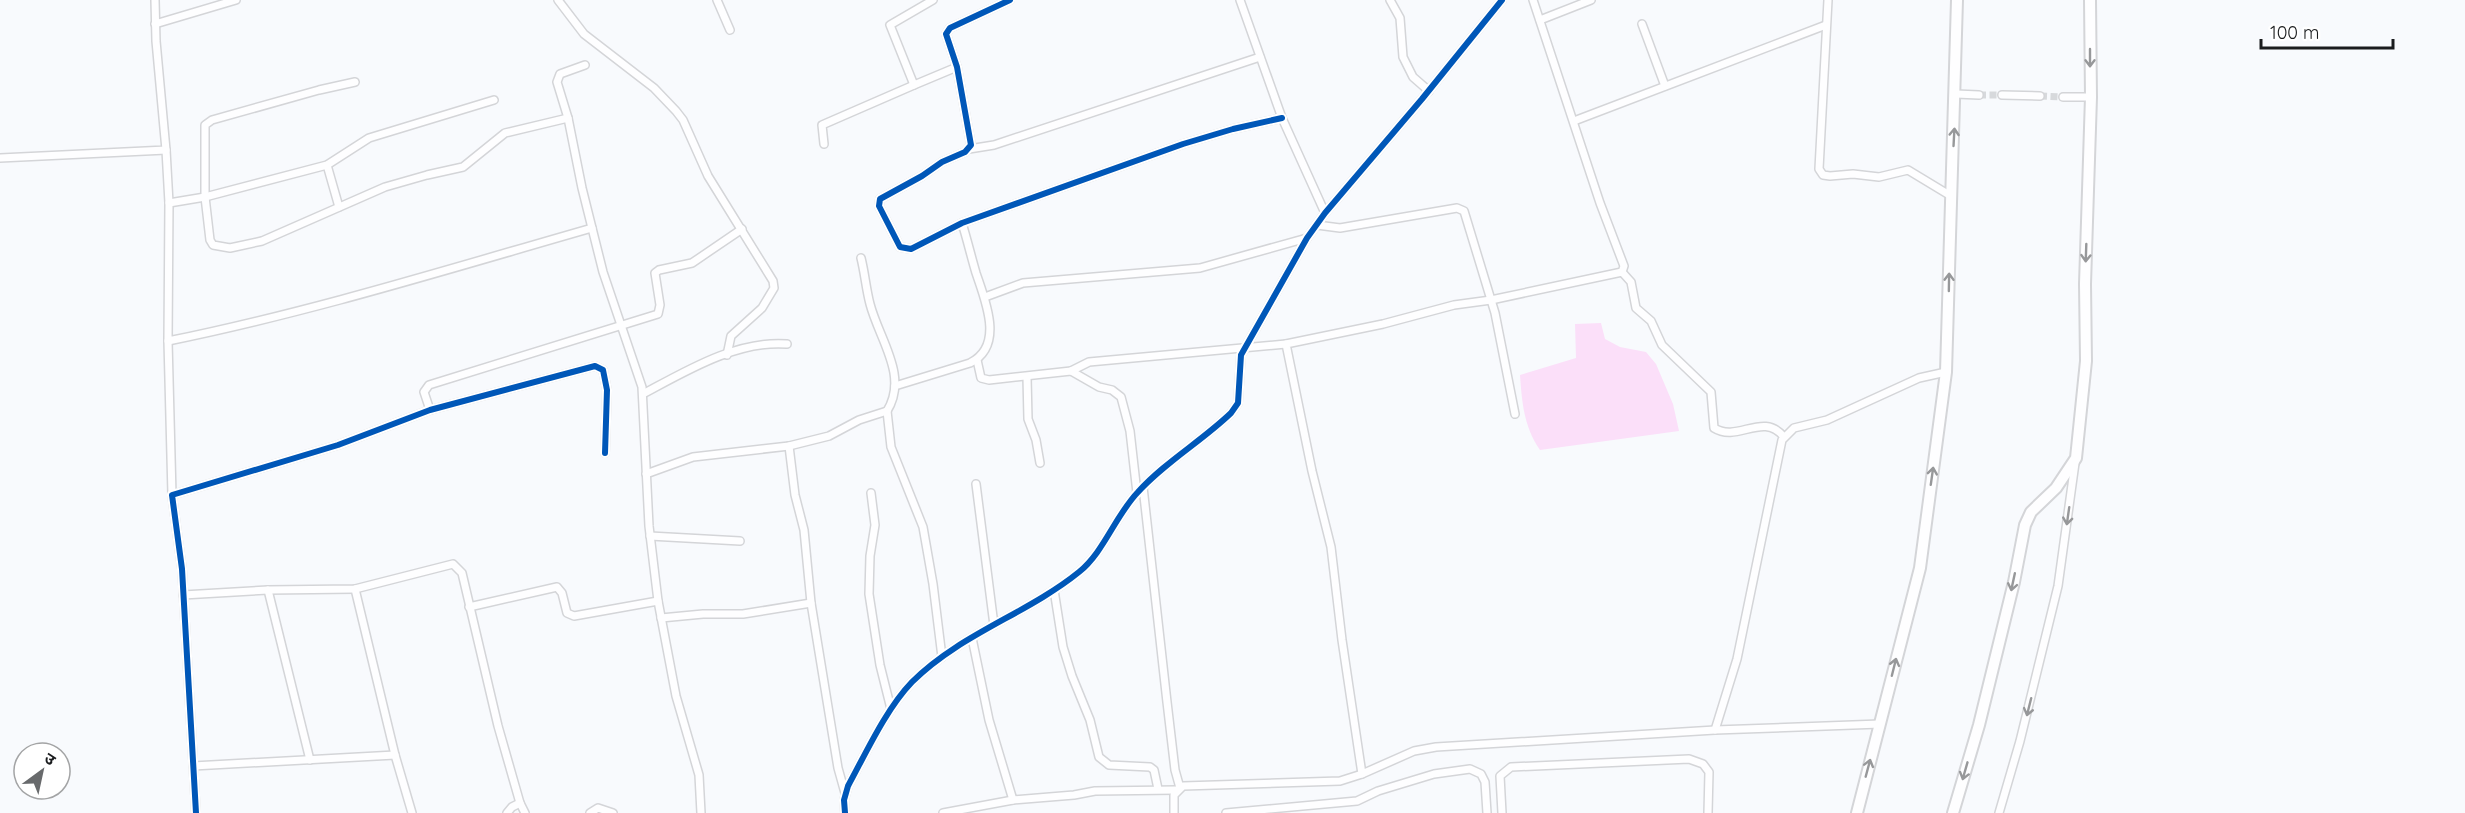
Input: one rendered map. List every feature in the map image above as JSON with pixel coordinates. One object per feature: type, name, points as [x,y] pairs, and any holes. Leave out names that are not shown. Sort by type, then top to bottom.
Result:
[{"type":"main road","points":[[1857,813],[1920,568],[1946,372],[1957,0]]},
{"type":"main road","points":[[1953,813],[1979,725],[2014,582],[2025,525],[2031,512],[2056,488],[2076,458],[2086,361],[2085,284],[2091,97],[2090,0]]},
{"type":"street","points":[[155,0],[169,203],[168,341],[172,495],[182,569],[196,813]]},
{"type":"street","points":[[155,24],[236,0]]},
{"type":"street","points":[[558,0],[584,34],[654,88],[683,120],[708,176],[773,281],[774,288],[762,308],[731,336],[726,355]]},
{"type":"street","points":[[717,0],[730,30]]},
{"type":"street","points":[[914,86],[890,25],[933,0]]},
{"type":"street","points":[[969,149],[970,141],[957,67],[946,37],[947,31],[1010,0]]},
{"type":"street","points":[[1240,0],[1282,118],[1325,213]]},
{"type":"street","points":[[1390,0],[1400,18],[1403,57],[1413,77],[1429,91]]},
{"type":"street","points":[[845,793],[891,710],[910,684],[942,657],[1054,590],[1083,568],[1140,490],[1235,409],[1238,404],[1239,362],[1244,348],[1307,238],[1325,213],[1429,91],[1502,0]]},
{"type":"street","points":[[1533,0],[1600,203],[1624,266],[1622,272]]},
{"type":"street","points":[[1540,20],[1591,0]]},
{"type":"street","points":[[1828,0],[1819,169],[1824,175],[1830,176],[1853,174],[1879,177],[1908,170],[1951,196]]},
{"type":"street","points":[[1642,24],[1665,86]]},
{"type":"street","points":[[1574,121],[1826,25]]},
{"type":"street","points":[[1260,57],[994,145],[969,149],[942,162],[922,176],[884,196],[878,202],[900,247],[911,249],[962,223],[1183,144],[1233,129],[1282,118]]},
{"type":"street","points":[[585,65],[558,77],[557,82],[568,118],[592,228],[613,305],[643,394],[642,420],[650,536],[658,601],[676,696],[699,775],[701,813]]},
{"type":"street","points":[[824,144],[822,125],[957,67]]},
{"type":"street","points":[[355,82],[208,122],[204,130],[205,197],[210,240],[217,247],[230,248],[253,244],[385,188],[463,167],[511,130],[568,118]]},
{"type":"street","points":[[1956,94],[1980,95]]},
{"type":"street","points":[[2002,95],[2040,96]]},
{"type":"street","points":[[2063,97],[2091,97]]},
{"type":"street","points":[[169,203],[205,197],[327,165],[369,138],[494,100]]},
{"type":"street","points":[[0,158],[166,150]]},
{"type":"street","points":[[327,165],[339,207]]},
{"type":"street","points":[[1317,225],[1340,228],[1461,209],[1467,214],[1491,300],[1515,414]]},
{"type":"street","points":[[895,386],[977,360],[989,343],[990,322],[985,297],[962,223]]},
{"type":"street","points":[[168,341],[220,330],[416,279],[592,228]]},
{"type":"street","points":[[430,410],[424,392],[429,385],[658,314],[660,305],[654,276],[657,271],[692,263],[742,229]]},
{"type":"street","points":[[985,297],[1023,283],[1200,268],[1307,238]]},
{"type":"street","points":[[861,258],[870,302],[895,372],[892,401],[887,411],[891,447],[923,527],[942,657]]},
{"type":"street","points":[[977,360],[979,375],[984,380],[1071,372],[1089,362],[1286,344],[1383,324],[1454,305],[1491,300],[1622,272]]},
{"type":"street","points":[[1622,272],[1631,282],[1636,308],[1651,321],[1662,345],[1711,393],[1714,428],[1722,431],[1735,431],[1767,425],[1778,429],[1784,437]]},
{"type":"street","points":[[643,394],[726,355],[766,342],[787,344]]},
{"type":"street","points":[[1286,344],[1312,471],[1331,547],[1362,774]]},
{"type":"street","points":[[172,495],[338,445],[430,410],[595,366],[603,370],[607,390],[605,453]]},
{"type":"street","points":[[1071,372],[1098,387],[1117,393],[1122,398],[1130,431],[1140,490],[1178,789],[1173,799],[1174,813]]},
{"type":"street","points":[[1715,730],[1737,658],[1784,437],[1794,428],[1827,420],[1919,378],[1946,372]]},
{"type":"street","points":[[1027,376],[1028,419],[1036,440],[1040,464]]},
{"type":"street","points":[[646,474],[693,457],[789,446],[829,436],[859,420],[887,411]]},
{"type":"street","points":[[789,446],[795,495],[804,530],[811,603],[838,768],[845,793],[845,813]]},
{"type":"street","points":[[1999,813],[2020,741],[2058,586],[2076,458]]},
{"type":"street","points":[[976,484],[994,625]]},
{"type":"street","points":[[871,493],[875,525],[870,556],[869,594],[876,642],[891,710]]},
{"type":"street","points":[[650,536],[740,541]]},
{"type":"street","points":[[183,595],[268,590],[355,589],[453,564],[462,573],[498,726],[520,803],[525,813]]},
{"type":"street","points":[[469,607],[557,587],[562,593],[567,613],[574,616],[658,601]]},
{"type":"street","points":[[355,589],[394,755],[412,813]]},
{"type":"street","points":[[268,590],[310,760]]},
{"type":"street","points":[[1054,590],[1063,647],[1090,720],[1099,757],[1109,765],[1150,767],[1154,770],[1158,789]]},
{"type":"street","points":[[661,618],[703,614],[743,614],[811,603]]},
{"type":"street","points":[[972,638],[988,720],[1013,800]]},
{"type":"street","points":[[943,813],[1013,800],[1103,790],[1178,789],[1340,781],[1425,748],[1715,730],[1880,724]]},
{"type":"street","points":[[193,766],[394,755]]},
{"type":"street","points":[[1502,813],[1500,776],[1511,767],[1689,759],[1703,764],[1709,772],[1708,813]]},
{"type":"street","points":[[1226,813],[1357,801],[1434,774],[1470,769],[1481,774],[1485,782],[1487,813]]},
{"type":"street","points":[[507,813],[520,803]]},
{"type":"street","points":[[590,813],[597,808],[613,813]]},
{"type":"shaded area","points":[[1601,323],[1605,339],[1620,347],[1646,352],[1656,364],[1673,404],[1679,431],[1540,450],[1527,424],[1520,375],[1576,358],[1575,324]]},
{"type":"tunnel","points":[[1979,95],[2002,95]]},
{"type":"tunnel","points":[[2040,96],[2063,97]]},
{"type":"cycle path","points":[[1010,0],[950,28],[946,34],[957,67],[971,145],[965,152],[942,162],[880,199],[879,206],[900,247],[911,249],[962,223],[1183,144],[1233,129],[1282,118]]},
{"type":"cycle path","points":[[845,813],[844,800],[848,786],[885,718],[912,682],[951,650],[1038,600],[1079,572],[1096,554],[1138,492],[1231,413],[1238,403],[1241,355],[1307,238],[1325,213],[1502,0]]},
{"type":"cycle path","points":[[196,813],[182,569],[172,495],[338,445],[430,410],[595,366],[603,370],[607,390],[605,453]]}]
